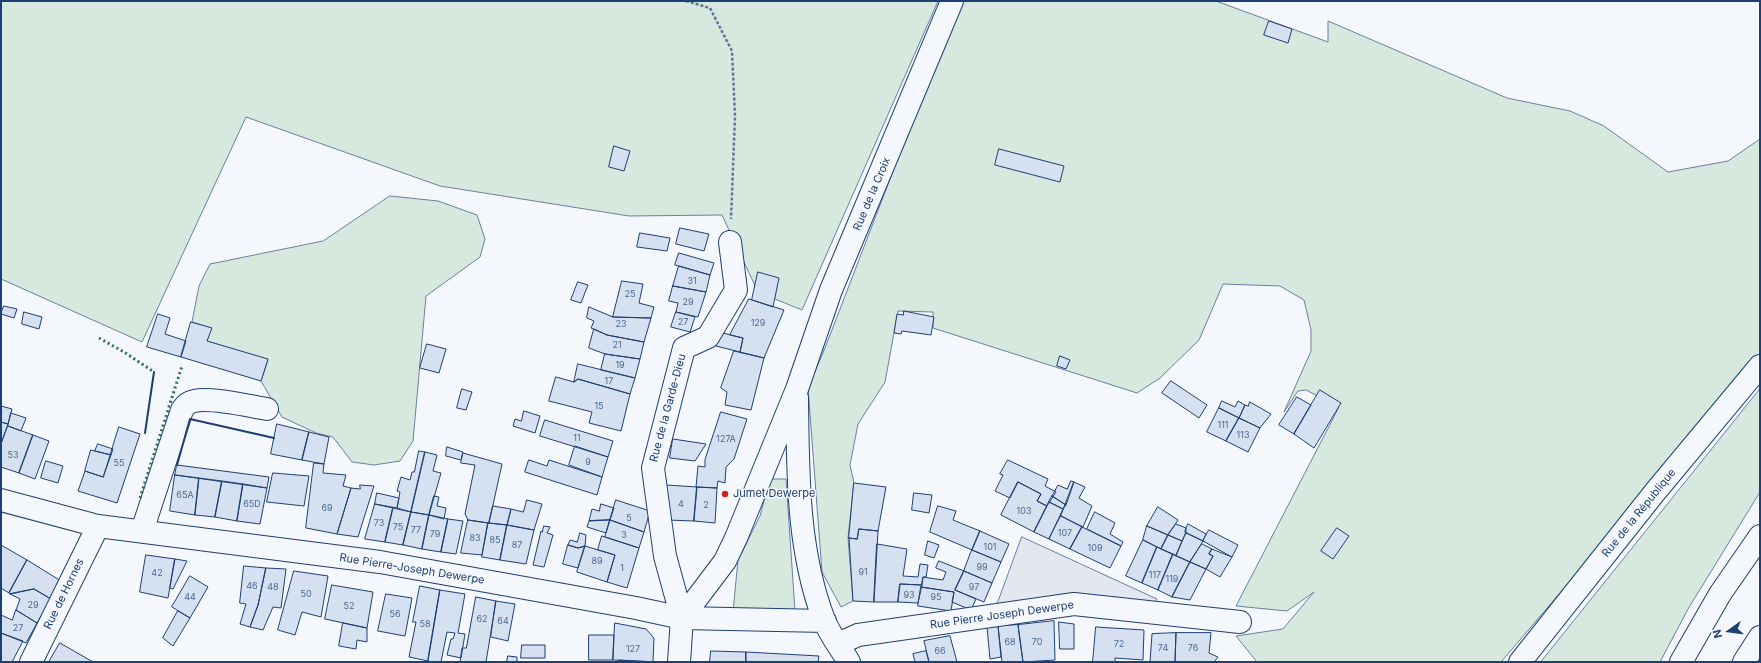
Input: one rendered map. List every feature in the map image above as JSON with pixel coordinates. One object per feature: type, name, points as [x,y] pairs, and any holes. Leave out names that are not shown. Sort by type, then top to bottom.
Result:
[{"type":"main road","name":"Rue de la Croix","points":[[682,618],[725,561],[796,389],[832,290],[952,1]]},
{"type":"main road","name":"Rue de la Garde-Dieu","points":[[682,618],[665,556],[653,468],[684,348],[708,337],[736,290],[730,242]]},
{"type":"main road","name":"Rue de la République","points":[[1520,662],[1655,492],[1760,366]]},
{"type":"main road","name":"Rue de la Croix","points":[[796,389],[800,507],[807,562],[825,621],[843,653]]},
{"type":"main road","points":[[142,531],[182,410],[187,403],[205,400],[267,409]]},
{"type":"main road","name":"Rue Pierre-Joseph Dewerpe","points":[[1,500],[98,526],[380,562],[636,608],[682,618],[825,621]]},
{"type":"main road","name":"Rue de Hornes","points":[[31,662],[98,526]]},
{"type":"main road","points":[[1680,662],[1720,594],[1760,536]]},
{"type":"main road","name":"Rue Pierre Joseph Dewerpe","points":[[843,653],[858,635],[1074,604],[1240,622]]},
{"type":"main road","points":[[680,662],[682,618]]},
{"type":"main road","points":[[1744,662],[1760,637]]},
{"type":"path","points":[[686,1],[710,8],[732,51],[735,116],[730,242]]},
{"type":"shaded area","points":[[1,1],[938,1],[802,310],[758,292],[722,215],[629,216],[440,186],[246,117],[142,342],[1,279]]},
{"type":"shaded area","points":[[959,1],[1216,1],[1328,42],[1328,21],[1507,98],[1570,111],[1604,126],[1668,172],[1728,161],[1760,139],[1760,355],[1729,395],[1501,662],[1257,662],[1236,636],[1283,629],[1314,592],[1287,611],[1236,606],[1339,407],[1306,390],[1298,391],[1284,412],[1311,351],[1311,330],[1304,300],[1280,286],[1223,284],[1199,340],[1160,378],[1137,393],[933,328],[933,312],[898,311],[885,382],[858,424],[850,465],[854,483],[848,538],[853,601],[841,607],[822,572],[808,388],[825,348]]},
{"type":"shaded area","points":[[390,196],[438,201],[477,215],[485,239],[480,257],[426,296],[413,441],[400,461],[374,465],[352,462],[333,437],[316,433],[282,417],[261,381],[268,360],[207,341],[211,328],[192,322],[199,286],[210,264],[323,241]]},
{"type":"shaded area","points":[[1760,389],[1760,492],[1688,609],[1660,662],[1541,662]]},
{"type":"shaded area","points":[[770,479],[786,479],[795,611],[733,612],[738,560],[760,516]]},
{"type":"shaded area","points":[[1022,537],[1157,599],[1147,612],[993,616]]},
{"type":"building","points":[[1269,21],[1292,29],[1288,43],[1264,35]]},
{"type":"building","points":[[614,146],[630,151],[624,171],[609,167]]},
{"type":"building","points":[[999,149],[1064,166],[1060,182],[995,165]]},
{"type":"building","points":[[680,228],[709,234],[704,251],[676,244]]},
{"type":"building","points":[[640,233],[670,238],[667,251],[637,247]]},
{"type":"building","points":[[679,253],[714,263],[710,275],[675,265]]},
{"type":"building","points":[[679,266],[710,275],[706,292],[673,286]]},
{"type":"building","points":[[758,272],[779,278],[773,307],[752,300]]},
{"type":"building","points":[[622,281],[643,284],[639,303],[654,307],[651,318],[613,317]]},
{"type":"building","points":[[578,282],[588,285],[581,303],[571,300]]},
{"type":"building","points":[[673,286],[706,292],[698,317],[676,312],[678,303],[669,301]]},
{"type":"building","points":[[749,299],[784,310],[764,358],[740,352],[743,338],[730,335]]},
{"type":"building","points":[[4,306],[17,309],[14,318],[1,314]]},
{"type":"building","points":[[589,307],[613,317],[651,318],[644,342],[607,335],[591,328],[594,321],[587,318]]},
{"type":"building","points":[[904,311],[934,317],[931,335],[902,331],[901,334],[894,333],[897,314],[903,315]]},
{"type":"building","points":[[24,312],[42,317],[39,329],[22,324]]},
{"type":"building","points":[[676,312],[695,317],[690,332],[671,327]]},
{"type":"building","points":[[158,314],[170,318],[165,334],[186,341],[181,357],[147,347]]},
{"type":"building","points":[[191,322],[212,328],[207,341],[268,359],[261,381],[181,357]]},
{"type":"building","points":[[594,329],[607,335],[644,342],[640,359],[605,354],[589,348]]},
{"type":"building","points":[[719,332],[743,338],[740,352],[716,346]]},
{"type":"building","points":[[427,344],[446,349],[439,373],[420,368]]},
{"type":"building","points":[[734,351],[764,358],[751,410],[725,405],[727,392],[721,388]]},
{"type":"building","points":[[605,354],[640,359],[635,378],[601,370]]},
{"type":"building","points":[[1060,356],[1070,360],[1066,369],[1057,366]]},
{"type":"building","points":[[578,364],[635,378],[630,394],[578,379],[574,382]]},
{"type":"building","points":[[556,377],[574,382],[578,379],[630,394],[621,431],[589,423],[592,412],[549,401]]},
{"type":"building","points":[[1171,381],[1207,405],[1199,418],[1162,393]]},
{"type":"building","points":[[462,389],[472,392],[466,410],[457,408]]},
{"type":"building","points":[[1320,390],[1341,403],[1314,448],[1294,434]]},
{"type":"building","points":[[1297,397],[1311,405],[1294,434],[1279,425]]},
{"type":"building","points":[[1222,401],[1235,407],[1238,401],[1245,405],[1239,418],[1219,408]]},
{"type":"building","points":[[1250,402],[1271,414],[1260,428],[1239,418],[1245,405],[1248,406]]},
{"type":"building","points":[[1,406],[12,409],[8,424],[1,422]]},
{"type":"building","points":[[1219,408],[1239,418],[1226,441],[1207,432]]},
{"type":"building","points":[[524,411],[540,416],[535,433],[513,426],[515,419],[521,421]]},
{"type":"building","points":[[721,412],[747,419],[734,459],[726,467],[725,483],[718,481],[717,488],[696,487],[698,466],[705,467],[705,460]]},
{"type":"building","points":[[11,413],[26,418],[21,431],[8,426]]},
{"type":"building","points":[[1239,418],[1260,428],[1248,452],[1226,441]]},
{"type":"building","points":[[545,420],[613,441],[608,457],[540,436]]},
{"type":"building","points":[[1,422],[8,424],[1,444]]},
{"type":"building","points":[[277,424],[309,432],[302,460],[271,454]]},
{"type":"building","points":[[8,426],[33,435],[19,473],[1,467],[1,444]]},
{"type":"building","points":[[119,427],[140,434],[117,503],[78,491],[85,471],[103,477]]},
{"type":"building","points":[[309,432],[329,437],[324,464],[302,460]]},
{"type":"building","points":[[33,435],[49,441],[35,479],[19,473]]},
{"type":"building","points":[[673,439],[706,444],[695,461],[670,458]]},
{"type":"building","points":[[98,444],[113,449],[111,455],[95,451]]},
{"type":"building","points":[[575,446],[608,457],[602,477],[569,465]]},
{"type":"building","points":[[447,447],[463,452],[461,460],[446,456]]},
{"type":"building","points":[[91,450],[111,455],[103,477],[85,471]]},
{"type":"building","points":[[419,451],[425,452],[411,512],[397,508],[400,492],[397,491],[401,477],[410,480],[412,472],[414,472]]},
{"type":"building","points":[[425,452],[437,455],[433,471],[441,473],[429,515],[411,512]]},
{"type":"building","points":[[463,453],[502,464],[489,523],[468,520],[465,514],[475,465],[461,463]]},
{"type":"building","points":[[529,460],[547,466],[549,460],[602,477],[597,495],[525,472]]},
{"type":"building","points":[[1008,460],[1048,479],[1045,486],[1056,492],[1047,506],[1037,501],[1041,494],[1018,482],[1010,498],[995,491],[1003,475],[1000,474]]},
{"type":"building","points":[[46,461],[63,466],[58,483],[41,478]]},
{"type":"building","points":[[314,463],[324,464],[323,473],[346,475],[343,486],[351,488],[337,534],[306,528]]},
{"type":"building","points":[[177,465],[269,477],[267,488],[175,475]]},
{"type":"building","points":[[273,473],[309,476],[304,506],[267,502]]},
{"type":"building","points":[[175,475],[199,478],[195,515],[170,511]]},
{"type":"building","points":[[199,478],[222,481],[215,517],[195,515]]},
{"type":"building","points":[[222,481],[243,484],[237,521],[215,517]]},
{"type":"building","points":[[1071,481],[1074,482],[1066,505],[1052,496],[1058,485],[1067,489]]},
{"type":"building","points":[[1018,482],[1041,494],[1037,501],[1047,506],[1034,532],[1001,515]]},
{"type":"building","points":[[1074,482],[1085,487],[1079,498],[1092,506],[1083,527],[1061,516]]},
{"type":"building","points":[[854,483],[886,487],[878,531],[859,529],[857,539],[849,538]]},
{"type":"building","points":[[243,484],[267,488],[260,524],[237,521]]},
{"type":"building","points":[[360,485],[374,486],[358,537],[337,534],[351,488],[360,489]]},
{"type":"building","points":[[666,485],[697,487],[694,521],[667,520]]},
{"type":"building","points":[[697,487],[717,488],[715,523],[694,521]]},
{"type":"building","points":[[377,493],[399,498],[397,508],[375,504]]},
{"type":"building","points":[[914,493],[932,495],[929,513],[912,510]]},
{"type":"building","points":[[434,496],[439,497],[437,506],[446,508],[444,519],[429,515]]},
{"type":"building","points":[[1052,496],[1066,505],[1063,509],[1049,502]]},
{"type":"building","points":[[527,500],[542,504],[534,530],[507,525],[511,509],[523,512]]},
{"type":"building","points":[[616,500],[650,511],[644,532],[610,520]]},
{"type":"building","points":[[1049,502],[1063,509],[1049,539],[1034,532]]},
{"type":"building","points":[[375,504],[393,508],[385,542],[365,539]]},
{"type":"building","points":[[601,504],[614,508],[610,520],[589,521],[592,509],[599,511]]},
{"type":"building","points":[[493,506],[511,509],[507,525],[489,523]]},
{"type":"building","points":[[938,506],[956,511],[953,520],[980,531],[972,550],[930,532]]},
{"type":"building","points":[[1158,507],[1178,520],[1168,535],[1147,526]]},
{"type":"building","points":[[393,508],[411,512],[403,545],[385,542]]},
{"type":"building","points":[[411,512],[429,515],[422,549],[403,545]]},
{"type":"building","points":[[1095,512],[1115,523],[1110,534],[1123,542],[1121,546],[1087,529]]},
{"type":"building","points":[[429,515],[448,519],[441,552],[422,549]]},
{"type":"building","points":[[1061,516],[1082,527],[1070,549],[1049,539]]},
{"type":"building","points":[[448,519],[463,521],[456,554],[441,552]]},
{"type":"building","points":[[468,520],[488,523],[482,555],[461,553]]},
{"type":"building","points":[[610,520],[644,532],[639,548],[605,537]]},
{"type":"building","points":[[610,520],[606,533],[587,527],[589,521]]},
{"type":"building","points":[[488,523],[507,525],[500,560],[482,557]]},
{"type":"building","points":[[1176,524],[1186,528],[1186,533],[1182,541],[1168,535]]},
{"type":"building","points":[[1188,524],[1206,534],[1203,541],[1185,532]]},
{"type":"building","points":[[507,525],[534,530],[526,564],[500,560]]},
{"type":"building","points":[[544,526],[550,527],[547,533],[553,535],[544,567],[533,565],[541,531],[542,532]]},
{"type":"building","points":[[1147,526],[1168,535],[1161,549],[1143,540]]},
{"type":"building","points":[[1082,527],[1121,546],[1110,568],[1070,549]]},
{"type":"building","points":[[1337,528],[1349,536],[1333,559],[1321,551]]},
{"type":"building","points":[[859,529],[878,531],[874,602],[853,601],[849,538],[857,539]]},
{"type":"building","points":[[1209,530],[1238,545],[1232,557],[1203,541]]},
{"type":"building","points":[[980,531],[1009,544],[1001,562],[972,550]]},
{"type":"building","points":[[580,533],[586,535],[585,546],[578,548],[568,545],[570,540],[577,542]]},
{"type":"building","points":[[1186,533],[1203,541],[1190,562],[1176,556]]},
{"type":"building","points":[[1168,535],[1182,541],[1176,556],[1161,549]]},
{"type":"building","points":[[602,536],[639,548],[627,588],[607,582],[615,555],[598,550]]},
{"type":"building","points":[[1143,540],[1157,547],[1142,583],[1126,576]]},
{"type":"building","points":[[928,541],[939,545],[934,558],[925,555]]},
{"type":"building","points":[[877,544],[907,549],[903,576],[918,577],[920,564],[928,565],[926,577],[923,577],[922,585],[900,584],[898,602],[874,602]]},
{"type":"building","points":[[1202,544],[1212,549],[1209,554],[1213,556],[1206,569],[1190,562]]},
{"type":"building","points":[[1,545],[27,560],[9,593],[1,588]]},
{"type":"building","points":[[568,545],[578,548],[585,546],[578,568],[563,564]]},
{"type":"building","points":[[585,546],[615,555],[607,582],[577,572]]},
{"type":"building","points":[[1157,547],[1173,554],[1158,590],[1142,583]]},
{"type":"building","points":[[1212,549],[1232,557],[1220,577],[1206,569],[1213,556],[1209,554]]},
{"type":"building","points":[[972,550],[1001,562],[992,583],[964,571]]},
{"type":"building","points":[[1173,554],[1190,562],[1172,597],[1158,590]]},
{"type":"building","points":[[146,555],[175,559],[168,598],[140,592]]},
{"type":"building","points":[[175,559],[187,561],[173,589],[170,588]]},
{"type":"building","points":[[27,560],[61,581],[51,599],[34,589],[9,593]]},
{"type":"building","points":[[939,561],[964,571],[955,590],[976,599],[971,610],[952,602],[954,592],[921,587],[923,577],[943,580],[946,572],[936,568]]},
{"type":"building","points":[[1190,562],[1206,569],[1190,600],[1172,597]]},
{"type":"building","points":[[244,566],[266,568],[258,605],[250,627],[240,624],[246,604],[240,603]]},
{"type":"building","points":[[266,568],[286,569],[281,608],[273,607],[263,630],[250,627],[258,605]]},
{"type":"building","points":[[294,571],[328,576],[321,617],[302,612],[295,635],[278,630]]},
{"type":"building","points":[[964,571],[992,583],[984,602],[955,590]]},
{"type":"building","points":[[190,576],[208,587],[190,618],[172,607]]},
{"type":"building","points":[[900,584],[922,585],[918,603],[898,602]]},
{"type":"building","points":[[332,585],[373,592],[367,628],[325,619]]},
{"type":"building","points":[[420,586],[440,590],[428,661],[409,657],[416,622],[413,622]]},
{"type":"building","points":[[921,587],[954,592],[951,611],[918,606]]},
{"type":"building","points":[[34,589],[51,599],[37,623],[16,610],[20,599],[10,594]]},
{"type":"building","points":[[440,590],[465,594],[458,633],[465,634],[461,658],[447,655],[451,639],[453,639],[455,633],[447,632],[441,662],[432,662],[428,661]]},
{"type":"building","points":[[386,594],[412,598],[405,636],[378,631]]},
{"type":"building","points":[[476,597],[496,601],[486,662],[460,662],[462,648],[466,648]]},
{"type":"building","points":[[496,601],[515,604],[508,641],[491,637]]},
{"type":"building","points":[[16,610],[37,623],[26,643],[1,633],[1,615],[12,620]]},
{"type":"building","points":[[178,611],[190,618],[173,646],[163,638]]},
{"type":"building","points":[[1054,621],[1055,660],[1023,662],[1018,625]]},
{"type":"building","points":[[1059,622],[1074,624],[1074,649],[1060,649]]},
{"type":"building","points":[[343,623],[367,628],[367,642],[357,640],[356,649],[339,646]]},
{"type":"building","points":[[615,623],[646,629],[654,638],[653,662],[613,660]]},
{"type":"building","points":[[1018,625],[1023,662],[1002,662],[998,626]]},
{"type":"building","points":[[998,626],[1001,657],[990,659],[987,627]]},
{"type":"building","points":[[1096,627],[1144,630],[1143,660],[1115,658],[1115,662],[1093,662]]},
{"type":"building","points":[[1,633],[23,641],[12,662],[1,662]]},
{"type":"building","points":[[1176,633],[1175,662],[1150,662],[1152,634]]},
{"type":"building","points":[[1176,633],[1211,633],[1209,653],[1218,657],[1214,662],[1175,662]]},
{"type":"building","points":[[589,635],[614,635],[613,660],[589,660]]},
{"type":"building","points":[[950,636],[957,662],[929,662],[924,641]]},
{"type":"building","points":[[60,643],[93,662],[49,662]]},
{"type":"building","points":[[522,645],[545,645],[545,658],[521,658]]},
{"type":"building","points":[[711,651],[746,652],[746,662],[710,662]]},
{"type":"building","points":[[926,651],[929,662],[915,662],[913,654]]},
{"type":"building","points":[[746,652],[819,656],[818,662],[746,662]]},
{"type":"building","points":[[508,656],[517,657],[517,662],[507,662]]},
{"type":"building","points":[[619,660],[658,662],[618,662]]},
{"type":"hedge","points":[[99,338],[124,352],[154,372]]},
{"type":"hedge","points":[[140,498],[182,366]]},
{"type":"wall","points":[[145,433],[154,372]]},
{"type":"wall","points":[[177,465],[190,419],[274,438]]},
{"type":"place","name":"Jumet Dewerpe","points":[[725,494]]}]
